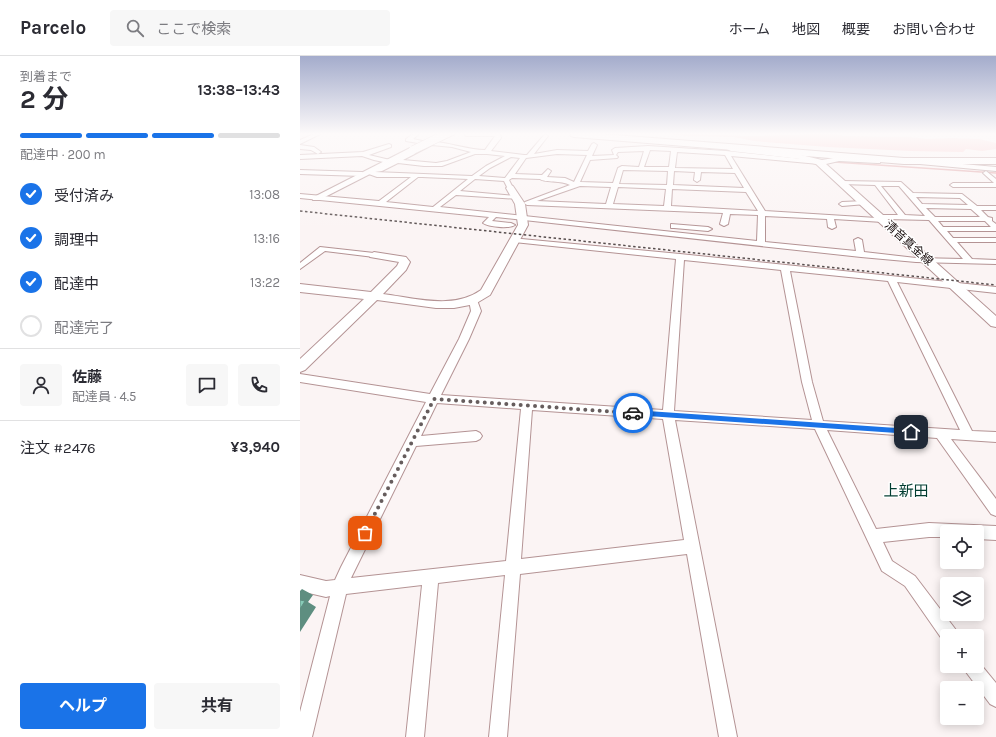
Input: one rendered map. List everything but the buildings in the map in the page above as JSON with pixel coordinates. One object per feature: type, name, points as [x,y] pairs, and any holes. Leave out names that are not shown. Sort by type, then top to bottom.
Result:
[{"type":"main road","points":[[316,198],[380,166]]},
{"type":"main road","name":"清音真金線","points":[[823,166],[996,323]]},
{"type":"main road","points":[[954,166],[996,169]]},
{"type":"main road","points":[[300,288],[452,305],[473,300],[486,292],[523,225],[521,202],[509,181]]},
{"type":"main road","points":[[300,367],[402,268],[405,262],[402,259],[374,255]]},
{"type":"street","points":[[365,173],[378,166]]},
{"type":"street","points":[[365,173],[380,170],[388,166]]},
{"type":"street","points":[[380,203],[432,166]]},
{"type":"street","points":[[434,209],[490,166]]},
{"type":"street","points":[[509,181],[521,166]]},
{"type":"street","points":[[521,202],[576,185],[584,166]]},
{"type":"street","points":[[609,206],[620,169],[626,166]]},
{"type":"street","points":[[631,166],[641,168],[737,172]]},
{"type":"street","points":[[668,208],[672,166]]},
{"type":"street","points":[[733,166],[762,212],[761,244]]},
{"type":"street","points":[[697,180],[698,170]]},
{"type":"street","points":[[544,177],[548,171]]},
{"type":"street","points":[[300,172],[459,176],[501,178],[509,181],[544,177],[543,179],[564,180],[584,187],[615,185],[748,190]]},
{"type":"street","points":[[986,173],[996,182]]},
{"type":"street","points":[[449,184],[459,176]]},
{"type":"street","points":[[708,181],[708,189]]},
{"type":"street","points":[[842,183],[901,184],[970,262]]},
{"type":"street","points":[[877,184],[903,217]]},
{"type":"street","points":[[977,185],[986,193]]},
{"type":"street","points":[[996,185],[953,187],[996,229]]},
{"type":"street","points":[[701,188],[701,196]]},
{"type":"street","points":[[455,192],[521,202],[668,208],[677,217],[708,229]]},
{"type":"street","points":[[912,195],[962,196]]},
{"type":"street","points":[[300,196],[380,203],[861,255],[929,261],[996,262]]},
{"type":"street","points":[[842,204],[864,203]]},
{"type":"street","points":[[922,206],[996,208]]},
{"type":"street","points":[[677,217],[731,209],[830,217],[996,219]]},
{"type":"street","points":[[724,224],[731,209]]},
{"type":"street","points":[[494,216],[486,223],[511,225]]},
{"type":"street","points":[[671,235],[677,217]]},
{"type":"street","points":[[830,217],[832,227]]},
{"type":"street","points":[[941,229],[996,229]]},
{"type":"street","points":[[514,240],[680,256],[996,290]]},
{"type":"street","points":[[858,240],[861,255]]},
{"type":"street","points":[[951,240],[996,240]]},
{"type":"street","points":[[300,267],[323,249],[374,255]]},
{"type":"street","points":[[680,256],[668,415],[728,737]]},
{"type":"street","points":[[785,268],[807,382],[819,426],[887,566],[910,581],[945,629]]},
{"type":"street","points":[[891,279],[968,436]]},
{"type":"street","points":[[303,737],[340,587],[346,572],[476,314],[477,309],[473,300]]},
{"type":"street","points":[[300,378],[434,399],[996,438]]},
{"type":"street","points":[[498,737],[527,405]]},
{"type":"street","points":[[942,434],[996,510]]},
{"type":"street","points":[[411,442],[476,436]]},
{"type":"street","points":[[872,536],[930,530],[940,530]]},
{"type":"street","points":[[984,532],[996,533]]},
{"type":"street","points":[[300,583],[326,589],[692,546]]},
{"type":"street","points":[[415,737],[431,576]]},
{"type":"street","points":[[977,673],[996,698]]},
{"type":"waterway","points":[[890,166],[996,173]]},
{"type":"railway","points":[[300,211],[996,285]]},
{"type":"way so far","points":[[365,533],[434,399],[633,413]]},
{"type":"district","name":"上新田","points":[[906,491]]},
{"type":"route","points":[[633,413],[911,432]]}]
